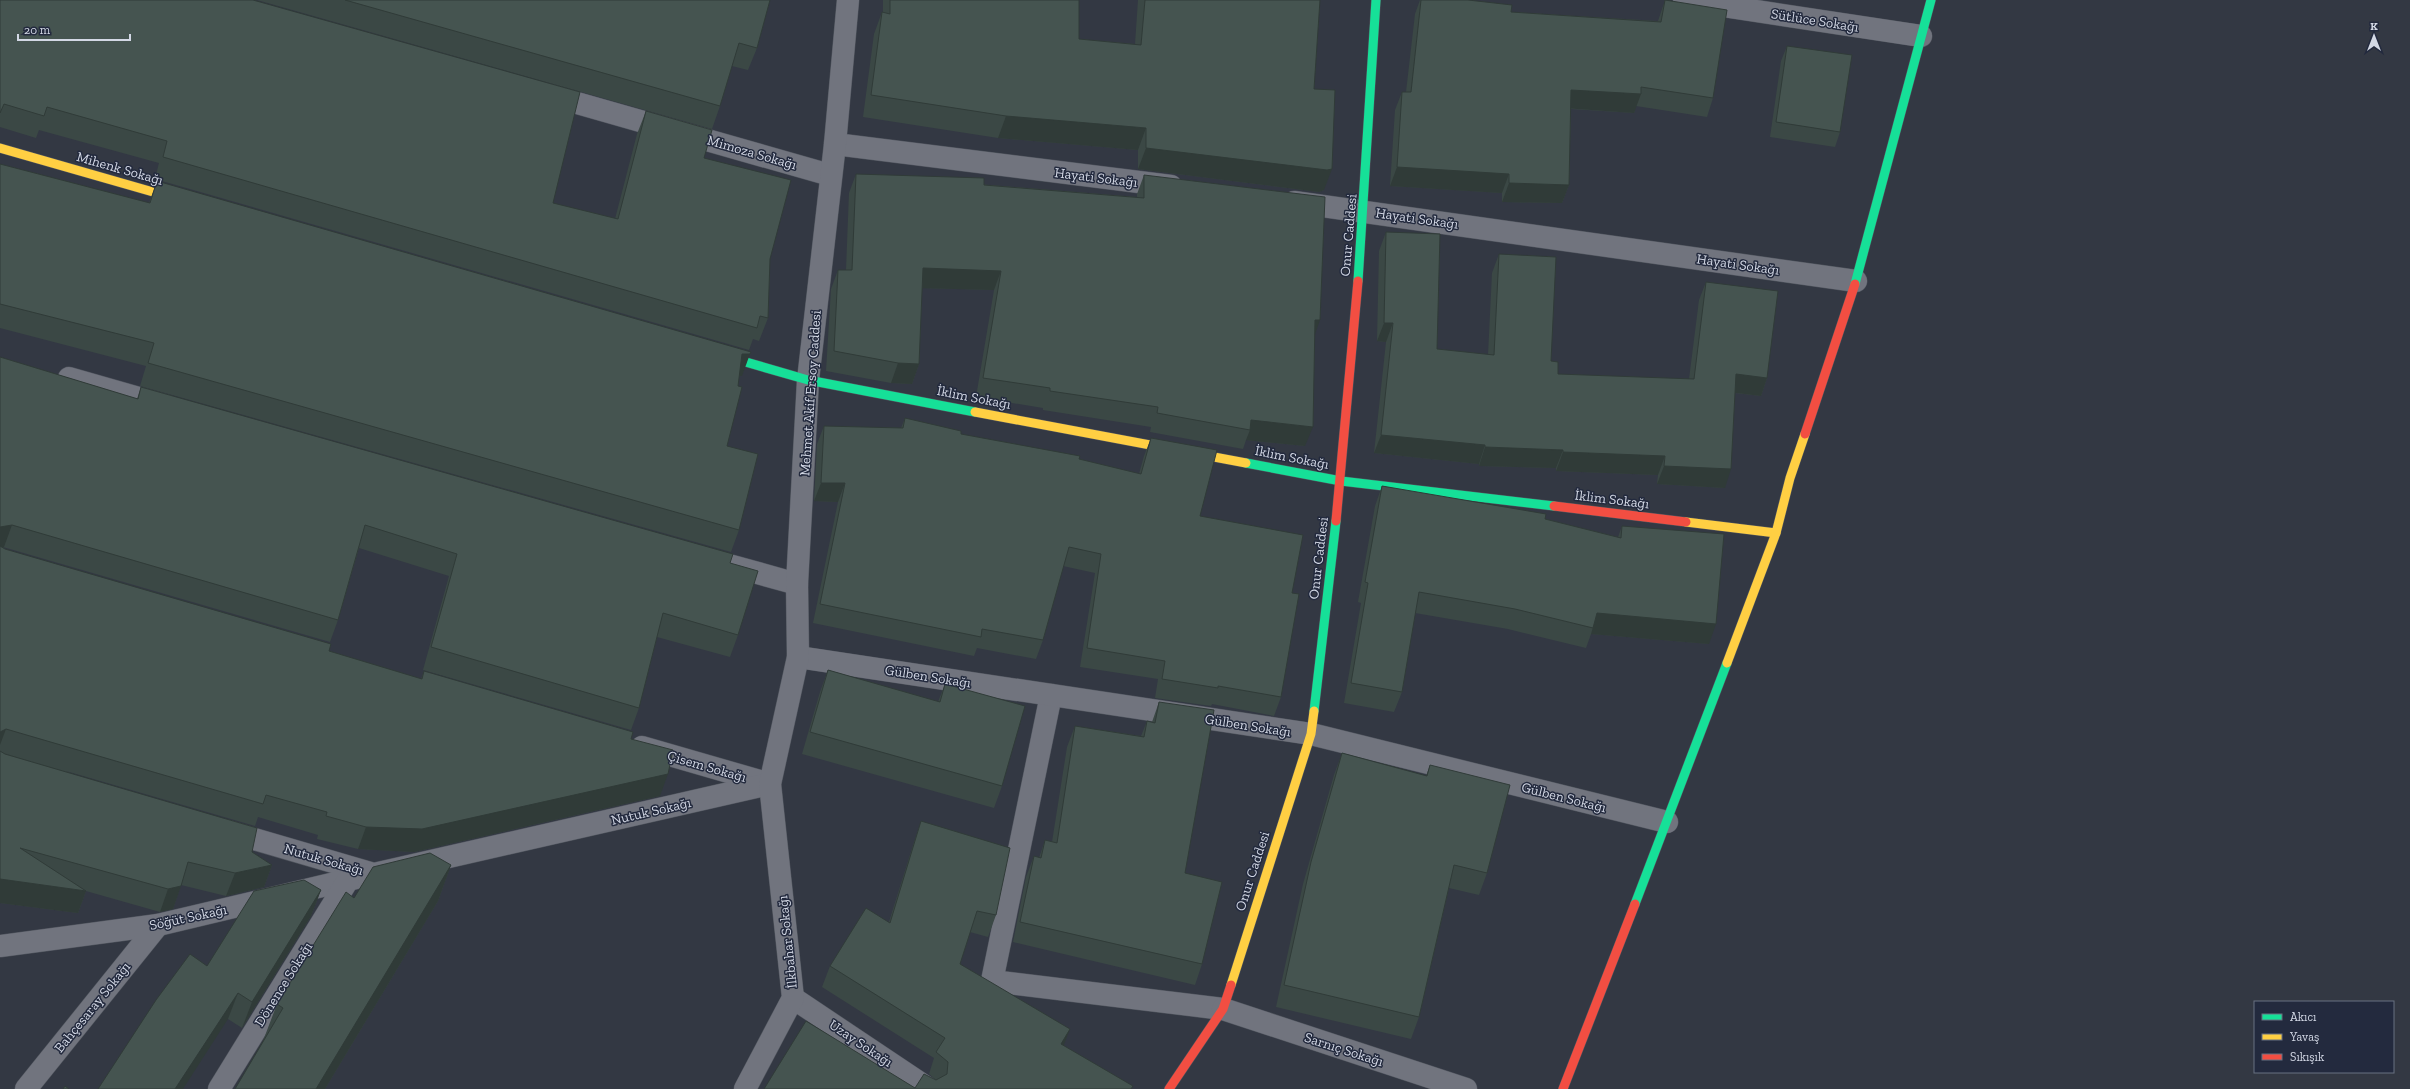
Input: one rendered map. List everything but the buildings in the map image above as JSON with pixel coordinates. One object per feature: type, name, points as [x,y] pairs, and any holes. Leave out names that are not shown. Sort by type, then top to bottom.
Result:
[{"type":"street","name":"Mehmet Akif Ersoy Caddesi","points":[[770,784],[798,657],[797,584],[808,380],[830,175],[835,144],[848,0]]},
{"type":"street","name":"Onur Caddesi","points":[[1169,1089],[1223,1009],[1311,734],[1341,481],[1364,210],[1376,0]]},
{"type":"street","name":"Sütlüce Sokağı","points":[[1684,0],[1921,36]]},
{"type":"street","points":[[1563,1089],[1667,822],[1776,532],[1790,478],[1856,282],[1931,0]]},
{"type":"street","name":"Mimoza Sokağı","points":[[532,91],[830,175]]},
{"type":"street","name":"Hayati Sokağı","points":[[835,144],[1190,188]]},
{"type":"street","name":"Mihenk Sokağı","points":[[0,148],[191,203]]},
{"type":"street","name":"Hayati Sokağı","points":[[1277,199],[1364,210],[1856,282]]},
{"type":"street","points":[[709,352],[808,380]]},
{"type":"street","points":[[46,372],[184,411]]},
{"type":"street","name":"İklim Sokağı","points":[[808,380],[1341,481],[1776,532]]},
{"type":"street","points":[[713,560],[797,584]]},
{"type":"street","name":"Gülben Sokağı","points":[[798,657],[1311,734],[1667,822]]},
{"type":"street","name":"Sarnıç Sokağı","points":[[1051,695],[992,981],[1223,1009],[1466,1089]]},
{"type":"street","name":"Çisem Sokağı","points":[[625,742],[770,784]]},
{"type":"street","name":"Nutuk Sokağı","points":[[206,825],[374,874],[770,784]]},
{"type":"street","name":"İlkbahar Sokağı","points":[[745,1089],[793,998],[770,784]]},
{"type":"street","name":"Söğüt Sokağı","points":[[0,946],[158,925],[374,874]]},
{"type":"street","name":"Dönence Sokağı","points":[[219,1089],[348,880]]},
{"type":"street","name":"Bahçesaray Sokağı","points":[[26,1089],[158,925]]},
{"type":"street","name":"Uzay Sokağı","points":[[793,998],[929,1089]]},
{"type":"traffic: fast","points":[[1358,281],[1376,0]]},
{"type":"traffic: fast","points":[[1855,284],[1931,0]]},
{"type":"traffic: fast","points":[[718,354],[808,380],[975,412]]},
{"type":"traffic: fast","points":[[1246,463],[1341,481],[1554,506]]},
{"type":"traffic: fast","points":[[1314,711],[1336,521]]},
{"type":"traffic: fast","points":[[1635,904],[1727,663]]},
{"type":"traffic: slow","points":[[0,148],[181,200]]},
{"type":"traffic: slow","points":[[975,412],[1246,463]]},
{"type":"traffic: slow","points":[[1727,663],[1776,533],[1790,478],[1805,434]]},
{"type":"traffic: slow","points":[[1686,522],[1776,533]]},
{"type":"traffic: slow","points":[[1231,985],[1311,734],[1314,711]]},
{"type":"traffic: jam","points":[[1336,521],[1358,281]]},
{"type":"traffic: jam","points":[[1805,434],[1855,284]]},
{"type":"traffic: jam","points":[[1554,506],[1686,522]]},
{"type":"traffic: jam","points":[[1563,1089],[1635,904]]},
{"type":"traffic: jam","points":[[1169,1089],[1223,1009],[1231,985]]}]
